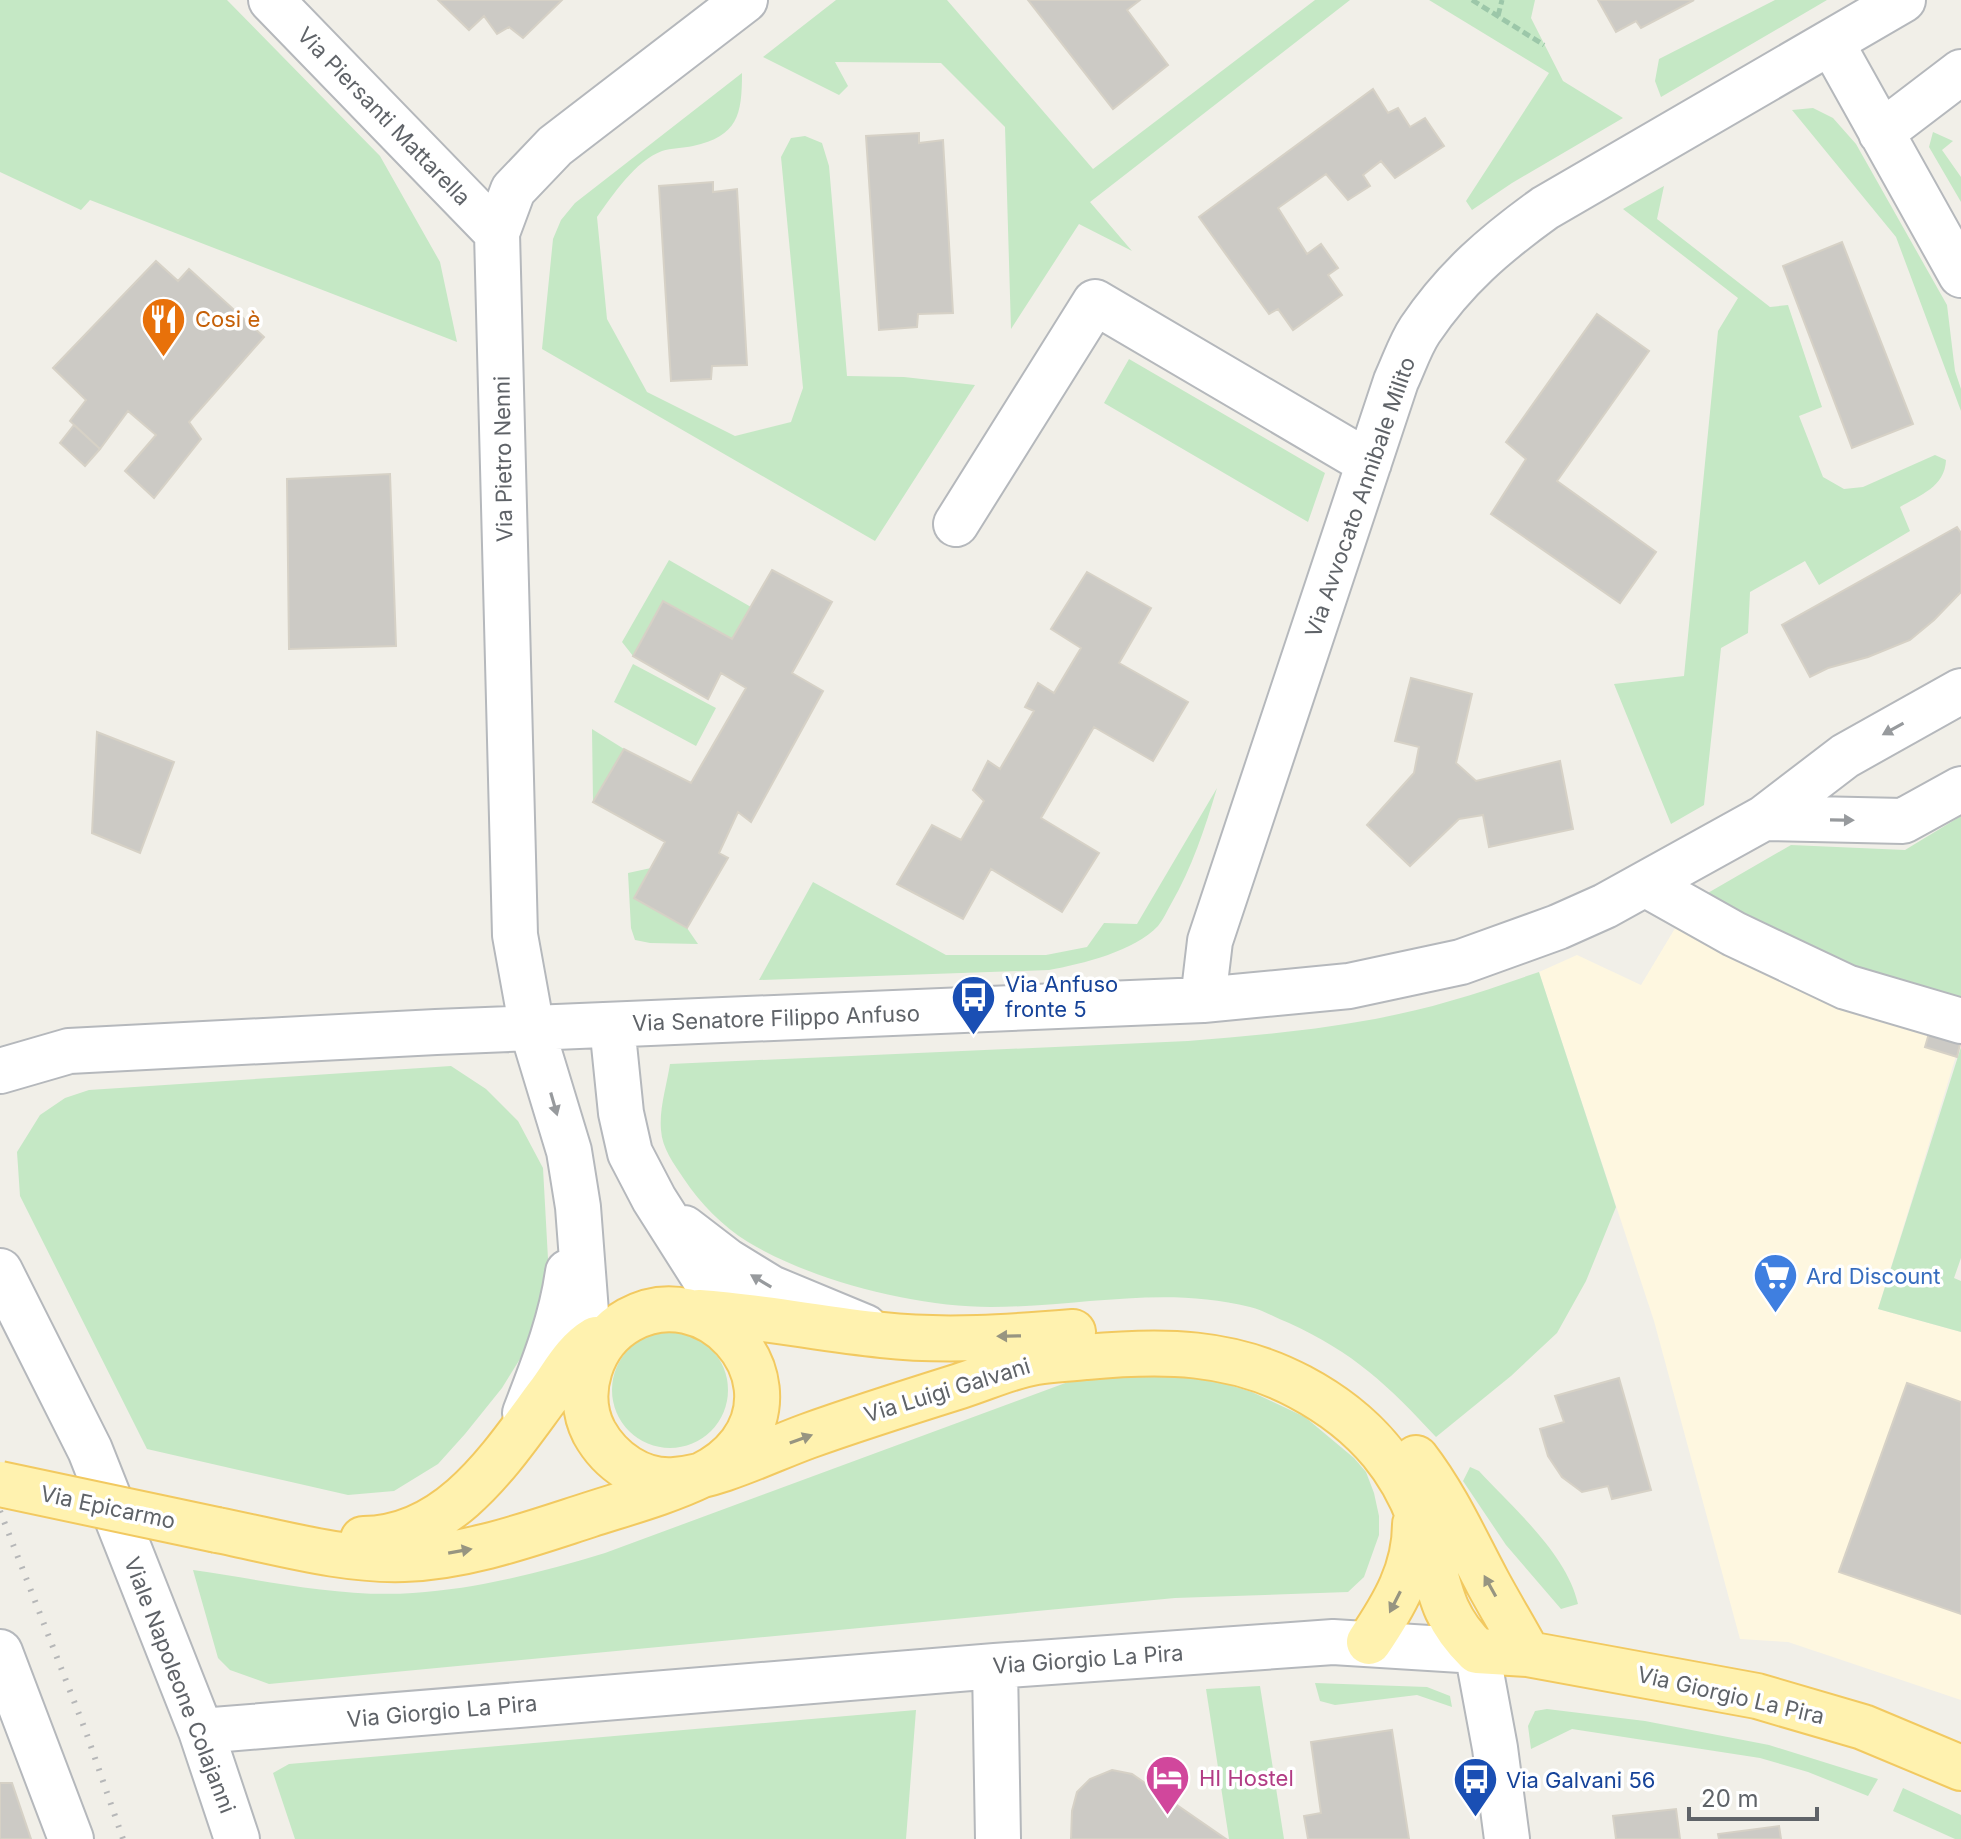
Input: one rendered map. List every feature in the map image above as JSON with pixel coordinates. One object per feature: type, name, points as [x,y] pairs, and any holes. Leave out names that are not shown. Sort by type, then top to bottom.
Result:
[{"type":"main road","points":[[660,1310],[719,1323],[752,1365],[757,1391],[754,1418],[743,1442],[726,1460],[702,1475],[519,1537],[464,1551],[407,1559],[364,1557],[217,1530],[367,1540],[410,1531],[442,1516],[479,1484],[565,1369],[589,1354],[630,1319],[660,1310]]},
{"type":"main road","name":"Via Luigi Galvani","points":[[719,1323],[930,1338],[1026,1336],[1138,1327],[1184,1329],[1279,1352],[1333,1382],[1379,1417],[1405,1443],[1432,1478],[1528,1654]]},
{"type":"main road","name":"Via Luigi Galvani","points":[[702,1475],[852,1420],[1033,1362],[1145,1351],[1202,1354],[1247,1365],[1297,1385],[1345,1414],[1378,1444],[1415,1501],[1446,1612],[1458,1633],[1477,1651]]},
{"type":"main road","points":[[589,1354],[585,1393],[588,1421],[601,1446],[621,1465],[647,1478],[671,1481],[702,1475]]},
{"type":"main road","name":"Via Epicarmo","points":[[0,1484],[217,1530]]},
{"type":"main road","points":[[1369,1642],[1390,1612],[1407,1576],[1415,1546],[1415,1501]]},
{"type":"main road","name":"Via Giorgio La Pira","points":[[1477,1651],[1528,1654],[1757,1696],[1863,1727],[1961,1768]]},
{"type":"street","name":"Via Piersanti Mattarella","points":[[271,0],[497,233]]},
{"type":"street","name":"Via Pietro Nenni","points":[[578,1207],[569,1151],[532,1029],[515,935],[497,233],[513,190],[555,146],[745,0]]},
{"type":"street","name":"Via Avvocato Annibale Milito","points":[[1203,1000],[1210,941],[1396,381],[1419,332],[1461,276],[1500,240],[1545,208],[1903,0]]},
{"type":"street","points":[[1831,42],[1961,275]]},
{"type":"street","points":[[1881,133],[1961,72]]},
{"type":"street","points":[[956,524],[1095,302],[1369,463]]},
{"type":"street","name":"Via Senatore Filippo Anfuso","points":[[0,1071],[69,1051],[1203,1000],[1349,986],[1461,962],[1558,927],[1645,884],[1764,818],[1845,756],[1961,691]]},
{"type":"street","points":[[1764,818],[1903,821],[1961,789]]},
{"type":"street","points":[[1645,884],[1734,934],[1846,987],[1961,1021]]},
{"type":"street","points":[[612,1025],[621,1113],[630,1153],[719,1323]]},
{"type":"street","points":[[654,1199],[727,1261],[771,1288],[884,1336]]},
{"type":"street","points":[[578,1207],[589,1354]]},
{"type":"street","points":[[517,1434],[548,1356],[563,1306],[578,1207]]},
{"type":"street","name":"Viale Napoleone Colajanni","points":[[0,1271],[90,1450],[201,1731],[237,1839]]},
{"type":"street","name":"Via Giorgio La Pira","points":[[201,1731],[995,1666],[1333,1642],[1477,1651]]},
{"type":"street","points":[[1477,1651],[1495,1748],[1507,1839]]},
{"type":"street","points":[[0,1652],[18,1745],[71,1839]]},
{"type":"street","points":[[995,1666],[998,1839]]},
{"type":"path","points":[[1472,0],[1544,45]]},
{"type":"path","points":[[1498,16],[1502,0]]},
{"type":"shaded area","name":"Ard Discount","points":[[1680,920],[1961,1040],[1878,1309],[1961,1332],[1961,1700],[1788,1642],[1740,1639],[1654,1321],[1539,972],[1577,955],[1641,985]]},
{"type":"green space","points":[[0,0],[227,0],[380,156],[440,262],[457,342],[90,200],[81,210],[0,172]]},
{"type":"green space","points":[[836,0],[947,0],[1093,169],[1315,0],[1350,0],[1090,202],[1132,251],[1079,224],[1011,329],[1005,127],[941,63],[835,62],[848,86],[839,95],[763,57]]},
{"type":"green space","points":[[1429,0],[1535,0],[1531,18],[1563,81],[1623,118],[1472,210],[1466,201],[1549,73]]},
{"type":"green space","points":[[1775,0],[1827,0],[1661,97],[1655,81],[1659,59]]},
{"type":"green space","points":[[742,73],[741,101],[728,130],[708,142],[666,150],[652,156],[625,180],[597,217],[607,319],[647,392],[735,436],[791,422],[803,388],[781,157],[791,138],[805,136],[822,143],[829,166],[847,376],[904,377],[975,385],[875,541],[542,349],[553,239],[561,220],[575,203]]},
{"type":"green space","points":[[1813,108],[1833,118],[1856,144],[1947,305],[1955,371],[1961,389],[1961,411],[1896,237],[1792,110]]},
{"type":"green space","points":[[1933,132],[1953,141],[1942,150],[1961,177],[1961,202],[1929,147]]},
{"type":"green space","points":[[1664,186],[1657,219],[1770,307],[1788,305],[1822,407],[1799,416],[1823,477],[1844,489],[1863,487],[1935,455],[1946,460],[1945,469],[1936,484],[1900,507],[1910,531],[1819,585],[1805,561],[1750,592],[1748,633],[1721,648],[1704,805],[1671,824],[1614,684],[1684,676],[1718,331],[1738,298],[1623,209]]},
{"type":"green space","points":[[1129,359],[1325,473],[1308,522],[1104,403]]},
{"type":"green space","points":[[669,560],[751,607],[732,639],[663,601],[633,656],[622,642]]},
{"type":"green space","points":[[633,664],[716,708],[696,746],[614,702]]},
{"type":"green space","points":[[592,729],[624,749],[593,802]]},
{"type":"green space","points":[[1217,788],[1192,862],[1163,918],[1148,935],[1122,949],[1049,970],[759,980],[813,882],[946,955],[1046,955],[1087,947],[1104,923],[1137,924]]},
{"type":"green space","points":[[1961,816],[1961,1008],[1846,975],[1694,901],[1791,845],[1905,850]]},
{"type":"green space","points":[[651,868],[634,898],[687,928],[698,944],[635,940],[631,928],[628,873]]},
{"type":"green space","points":[[1539,972],[1616,1207],[1586,1281],[1557,1333],[1511,1376],[1436,1437],[1386,1386],[1351,1358],[1312,1334],[1250,1307],[1217,1301],[1153,1297],[1024,1306],[961,1306],[898,1297],[803,1269],[748,1242],[721,1221],[684,1179],[669,1156],[662,1137],[661,1114],[670,1064],[1188,1041],[1287,1032],[1418,1010]]},
{"type":"green space","points":[[1961,1047],[1961,1258],[1954,1278],[1961,1281],[1961,1332],[1878,1309]]},
{"type":"green space","points":[[451,1066],[486,1089],[518,1121],[543,1168],[548,1259],[533,1338],[502,1388],[438,1464],[394,1491],[348,1495],[147,1449],[20,1196],[17,1152],[40,1115],[65,1098],[89,1090]]},
{"type":"green space","points":[[670,1332],[692,1336],[711,1349],[724,1368],[728,1390],[724,1412],[711,1431],[692,1444],[670,1448],[648,1444],[629,1431],[616,1412],[612,1390],[616,1368],[629,1349],[648,1336]]},
{"type":"green space","points":[[1139,1370],[1210,1379],[1252,1392],[1305,1417],[1354,1458],[1366,1472],[1379,1516],[1379,1535],[1364,1577],[1348,1592],[1175,1598],[269,1684],[230,1670],[218,1658],[193,1570],[302,1587],[386,1594],[462,1588],[510,1579],[605,1553],[1068,1382]]},
{"type":"green space","points":[[1470,1467],[1479,1471],[1551,1550],[1572,1585],[1578,1604],[1561,1609],[1506,1545],[1463,1481]]},
{"type":"green space","points":[[1315,1683],[1427,1687],[1450,1696],[1452,1707],[1417,1695],[1335,1705],[1320,1701]]},
{"type":"green space","points":[[1260,1686],[1284,1839],[1229,1839],[1206,1689]]},
{"type":"green space","points":[[1547,1709],[1645,1721],[1769,1745],[1878,1779],[1868,1796],[1808,1772],[1760,1758],[1572,1729],[1531,1749],[1528,1726],[1535,1711]]},
{"type":"green space","points":[[916,1710],[906,1839],[295,1839],[273,1773],[289,1764]]},
{"type":"green space","points":[[1903,1788],[1961,1815],[1961,1839],[1893,1811]]},
{"type":"building","points":[[438,0],[562,0],[523,38],[509,27],[497,34],[484,16],[469,30]]},
{"type":"building","points":[[1028,0],[1140,0],[1127,10],[1168,65],[1113,109]]},
{"type":"building","points":[[1598,0],[1694,0],[1641,28],[1636,21],[1616,32]]},
{"type":"building","points":[[1373,89],[1388,113],[1398,108],[1410,127],[1425,118],[1444,146],[1395,178],[1381,161],[1363,175],[1370,186],[1348,200],[1326,174],[1278,208],[1307,254],[1321,244],[1338,268],[1328,275],[1342,295],[1293,330],[1278,309],[1269,314],[1199,217]]},
{"type":"building","points":[[919,133],[919,143],[943,140],[953,313],[918,314],[917,327],[879,330],[866,136]]},
{"type":"building","points":[[713,182],[713,192],[737,189],[747,365],[712,366],[711,379],[671,381],[659,186]]},
{"type":"building","points":[[1842,242],[1913,424],[1852,448],[1783,266]]},
{"type":"building","points":[[156,261],[178,281],[189,269],[264,337],[189,422],[201,439],[154,498],[125,471],[156,435],[128,411],[100,449],[70,421],[86,400],[53,368]]},
{"type":"building","points":[[1597,314],[1649,351],[1557,481],[1656,552],[1620,603],[1491,514],[1526,459],[1506,442]]},
{"type":"building","points":[[74,425],[100,449],[85,466],[60,443]]},
{"type":"building","points":[[390,474],[396,646],[289,649],[287,479]]},
{"type":"building","points":[[1957,527],[1961,533],[1961,592],[1934,620],[1910,640],[1810,677],[1782,625]]},
{"type":"building","points":[[772,570],[832,602],[792,673],[823,691],[751,822],[738,812],[719,853],[728,858],[687,928],[634,898],[665,842],[593,802],[624,749],[691,783],[746,688],[721,673],[708,699],[633,656],[663,601],[732,639]]},
{"type":"building","points":[[1087,572],[1151,608],[1119,663],[1188,702],[1153,761],[1094,727],[1041,818],[1099,853],[1062,912],[991,869],[963,919],[897,884],[932,825],[961,840],[984,801],[973,790],[988,761],[1000,769],[1034,711],[1025,707],[1038,683],[1054,693],[1081,648],[1051,629]]},
{"type":"building","points":[[1411,678],[1472,694],[1456,763],[1476,781],[1560,761],[1573,829],[1489,847],[1483,815],[1459,819],[1410,866],[1367,825],[1414,773],[1419,747],[1395,741]]},
{"type":"building","points":[[97,732],[174,762],[140,853],[92,833]]},
{"type":"building","points":[[1930,1030],[1961,1040],[1957,1057],[1925,1047]]},
{"type":"building","points":[[1619,1378],[1651,1490],[1612,1499],[1608,1486],[1582,1492],[1562,1477],[1548,1456],[1540,1429],[1564,1422],[1555,1396]]},
{"type":"building","points":[[1907,1383],[1961,1402],[1961,1614],[1839,1572]]},
{"type":"building","points":[[1392,1730],[1409,1839],[1308,1839],[1304,1816],[1321,1813],[1311,1742]]},
{"type":"building","points":[[1112,1770],[1132,1774],[1226,1839],[1071,1839],[1072,1811],[1077,1792],[1090,1779]]},
{"type":"building","points":[[0,1783],[12,1783],[31,1839],[0,1839]]},
{"type":"building","points":[[1676,1809],[1680,1839],[1616,1839],[1613,1816]]},
{"type":"building","points":[[1779,1826],[1781,1839],[1719,1839],[1718,1834]]},
{"type":"railway","points":[[0,1511],[86,1732],[123,1839]]},
{"type":"place","name":"Cosi è","points":[[164,358]]},
{"type":"place","name":"Via Anfuso fronte 5","points":[[974,1036]]},
{"type":"place","name":"Ard Discount","points":[[1775,1315]]},
{"type":"place","name":"HI Hostel","points":[[1168,1817]]},
{"type":"place","name":"Via Galvani 56","points":[[1475,1819]]}]
